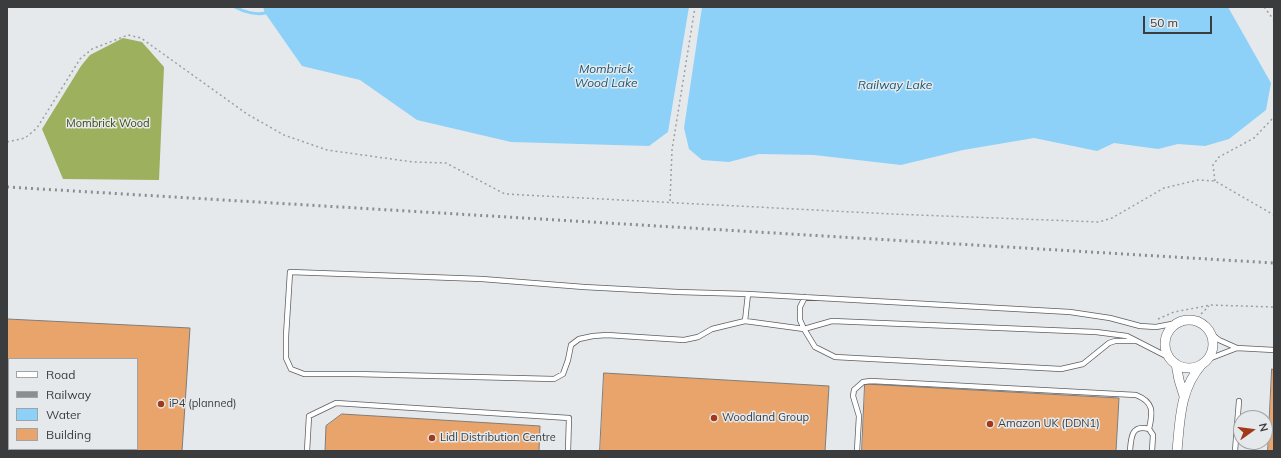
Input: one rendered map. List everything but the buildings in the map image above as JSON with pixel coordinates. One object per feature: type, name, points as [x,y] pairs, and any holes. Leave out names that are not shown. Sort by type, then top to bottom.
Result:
[{"type":"street","points":[[1177,451],[1184,396],[1188,384],[1194,373],[1206,360],[1212,350],[1213,344],[1209,332],[1200,323],[1193,320],[1185,320],[1177,323],[1171,328],[1166,339],[1166,351],[1173,361],[1184,396]]},
{"type":"street","points":[[1173,361],[1184,367],[1192,368],[1200,365],[1206,360]]},
{"type":"lane","points":[[1173,361],[1127,336],[1096,332],[832,321],[804,329],[746,321],[712,329],[698,337],[684,340],[607,335],[579,339],[571,345],[563,374],[554,379],[304,374],[291,369],[286,358],[290,272],[482,279],[584,287],[748,294],[1070,312],[1110,318],[1140,326],[1156,327],[1177,323]]},
{"type":"lane","points":[[746,321],[748,294]]},
{"type":"lane","points":[[804,297],[800,307],[800,320],[804,329],[815,347],[835,357],[1060,369],[1083,364],[1109,343],[1114,341],[1136,341]]},
{"type":"lane","points":[[1209,332],[1219,340],[1237,348],[1274,350]]},
{"type":"lane","points":[[1206,360],[1237,348]]},
{"type":"lane","points":[[858,451],[859,416],[853,396],[854,390],[863,382],[871,381],[1136,395],[1144,398],[1148,402],[1151,410],[1149,429]]},
{"type":"lane","points":[[1236,451],[1239,401]]},
{"type":"lane","points":[[307,451],[309,416],[336,403],[569,418],[568,451]]},
{"type":"lane","points":[[1130,451],[1132,434],[1137,429],[1142,427],[1149,429],[1153,435],[1152,451]]},
{"type":"path","points":[[670,202],[672,150],[695,7]]},
{"type":"path","points":[[1264,7],[1274,20]]},
{"type":"path","points":[[7,142],[25,138],[37,128],[80,59],[92,49],[128,36],[141,38],[247,114],[284,135],[326,150],[413,162],[446,163],[505,194],[892,214],[1099,222],[1112,218],[1164,188],[1198,180],[1215,181],[1274,214]]},
{"type":"path","points":[[1215,181],[1213,165],[1219,157],[1254,138],[1274,117]]},
{"type":"path","points":[[1200,323],[1199,316],[1211,305]]},
{"type":"path","points":[[1140,326],[1174,312],[1211,305],[1274,308]]},
{"type":"green space","name":"Mombrick Wood","points":[[123,38],[142,42],[164,67],[159,180],[63,179],[42,129],[81,66],[90,55]]},
{"type":"water","name":"Mombrick Wood Lake","points":[[263,7],[689,7],[668,132],[649,146],[511,142],[417,120],[360,80],[302,66],[265,13]]},
{"type":"water","name":"Railway Lake","points":[[702,7],[1228,7],[1271,83],[1266,110],[1229,139],[1205,146],[1178,144],[1158,149],[1114,143],[1097,151],[1034,138],[963,150],[901,165],[814,155],[759,154],[729,162],[702,160],[689,149],[684,128]]},
{"type":"waterway","points":[[235,7],[250,13],[265,13]]},
{"type":"railway","points":[[7,187],[1274,263]]},
{"type":"place","name":"iP4 (planned)","points":[[161,404]]},
{"type":"place","name":"Woodland Group","points":[[714,418]]},
{"type":"place","name":"Amazon UK (DDN1)","points":[[990,424]]},
{"type":"place","name":"Lidl Distribution Centre","points":[[432,438]]}]
